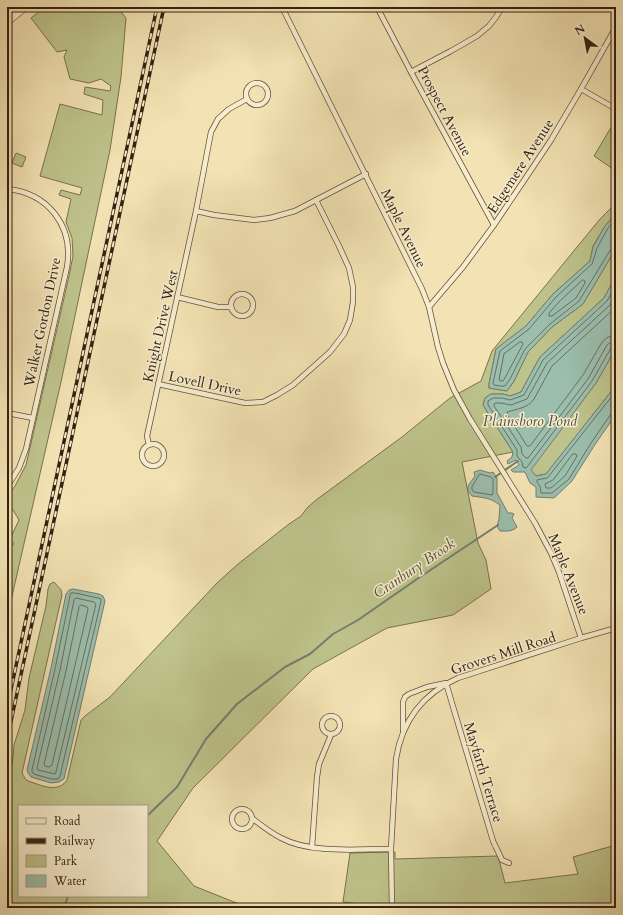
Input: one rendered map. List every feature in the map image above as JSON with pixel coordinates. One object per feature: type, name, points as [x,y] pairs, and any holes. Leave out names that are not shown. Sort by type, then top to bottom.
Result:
[{"type":"street","points":[[7,22],[25,7]]},
{"type":"street","name":"Maple Avenue","points":[[282,7],[415,274],[429,308],[438,347],[454,390],[470,419],[535,523],[551,553],[582,638]]},
{"type":"street","name":"Prospect Avenue","points":[[377,7],[494,225]]},
{"type":"street","points":[[411,72],[477,36],[489,26],[502,7]]},
{"type":"street","name":"Edgemere Avenue","points":[[429,308],[456,277],[494,225],[551,140],[616,27]]},
{"type":"street","points":[[260,84],[268,92],[266,100],[261,105],[253,104],[247,99],[246,96],[248,89],[252,85],[260,84]]},
{"type":"street","points":[[581,89],[616,109]]},
{"type":"street","name":"Knight Drive West","points":[[149,445],[146,436],[178,298],[211,132],[218,119],[229,109],[247,99]]},
{"type":"street","points":[[196,211],[254,220],[270,218],[295,211],[366,174]]},
{"type":"street","name":"Walker Gordon Drive","points":[[7,189],[28,194],[39,199],[48,207],[62,226],[68,249],[67,267],[26,449],[19,468],[7,487]]},
{"type":"street","name":"Lovell Drive","points":[[158,384],[245,403],[263,402],[293,385],[330,352],[344,334],[350,320],[353,302],[353,287],[349,268],[316,200]]},
{"type":"street","points":[[239,294],[248,295],[252,299],[253,308],[247,315],[242,316],[235,313],[231,307],[232,299],[239,294]]},
{"type":"street","points":[[178,298],[218,307],[231,307]]},
{"type":"street","points":[[7,413],[33,418]]},
{"type":"street","points":[[149,445],[158,445],[163,450],[164,460],[157,466],[147,465],[143,459],[143,451],[149,445]]},
{"type":"street","name":"Grovers Mill Road","points":[[392,908],[391,849],[396,759],[402,733],[415,710],[437,689],[458,678],[616,628]]},
{"type":"street","points":[[402,733],[403,702],[405,697],[408,694],[427,687],[446,683]]},
{"type":"street","name":"Mayfarth Terrace","points":[[446,683],[493,841],[502,860],[509,863]]},
{"type":"street","points":[[312,847],[319,764],[331,735],[337,733],[340,728],[338,719],[329,716],[324,719],[321,725],[323,731],[331,735]]},
{"type":"street","points":[[253,819],[250,825],[245,829],[235,826],[232,820],[233,814],[238,809],[242,808],[248,810],[253,819],[282,839],[298,844],[326,850],[391,849]]},
{"type":"green space","points":[[45,7],[117,7],[126,18],[121,77],[110,150],[61,382],[7,618],[7,553],[8,549],[14,544],[10,539],[19,520],[13,510],[7,505],[7,497],[15,486],[26,465],[73,256],[72,238],[66,222],[71,199],[59,195],[61,190],[80,195],[82,188],[40,176],[60,104],[102,115],[103,100],[84,94],[85,87],[110,91],[111,86],[101,79],[89,83],[70,79],[64,57],[67,50],[57,52],[31,18]]},
{"type":"green space","points":[[616,119],[616,171],[594,156]]},
{"type":"green space","points":[[16,153],[26,157],[22,167],[12,163]]},
{"type":"green space","points":[[616,203],[616,214],[605,226],[593,246],[590,261],[553,294],[526,326],[496,349],[489,388],[507,391],[514,381],[528,352],[552,327],[583,304],[616,248],[616,276],[604,298],[540,357],[521,392],[510,396],[503,394],[491,394],[485,398],[483,405],[513,452],[462,462],[478,543],[486,560],[491,589],[453,615],[387,628],[313,669],[193,788],[157,841],[194,886],[249,908],[7,908],[7,789],[14,745],[25,710],[29,678],[50,584],[54,582],[61,590],[62,595],[22,773],[28,781],[52,788],[64,784],[67,780],[81,720],[110,697],[217,583],[238,564],[301,516],[316,500],[402,437],[450,398],[481,381],[492,351],[600,219]]},
{"type":"green space","points":[[616,348],[616,383],[610,393],[546,474],[536,476],[530,470],[596,383]]},
{"type":"green space","points":[[616,845],[616,908],[375,908],[376,906],[343,902],[350,853],[395,852],[395,859],[498,856],[505,883],[578,874],[573,857]]},
{"type":"water","name":"Plainsboro Pond","points":[[616,214],[616,248],[583,304],[552,327],[528,352],[514,381],[507,391],[489,388],[496,349],[526,326],[553,294],[590,261],[593,247],[605,226]]},
{"type":"water","name":"Plainsboro Pond","points":[[616,276],[616,348],[596,383],[531,470],[536,476],[546,474],[610,393],[616,383],[616,414],[572,481],[554,498],[536,497],[536,487],[530,483],[525,472],[513,472],[511,470],[519,465],[516,460],[508,464],[507,461],[512,457],[513,452],[483,405],[485,398],[491,394],[503,394],[510,396],[521,392],[540,357],[604,298]]},
{"type":"water","points":[[480,470],[490,473],[493,472],[497,478],[497,493],[508,513],[514,514],[512,518],[517,527],[515,529],[500,531],[497,526],[500,505],[489,499],[472,496],[468,491],[468,486],[475,476],[474,472]]},
{"type":"water","points":[[73,589],[99,594],[103,596],[105,601],[64,779],[59,782],[51,783],[31,777],[27,770],[51,668],[66,594],[69,590]]},
{"type":"waterway","name":"Cranbury Brook","points":[[495,477],[518,461]]},
{"type":"waterway","name":"Cranbury Brook","points":[[148,815],[177,787],[206,739],[237,704],[285,667],[310,654],[333,634],[358,620],[498,525]]},
{"type":"waterway","name":"Cranbury Brook","points":[[64,908],[68,897]]},
{"type":"railway","points":[[7,708],[157,7]]},
{"type":"railway","points":[[7,740],[164,7]]}]
